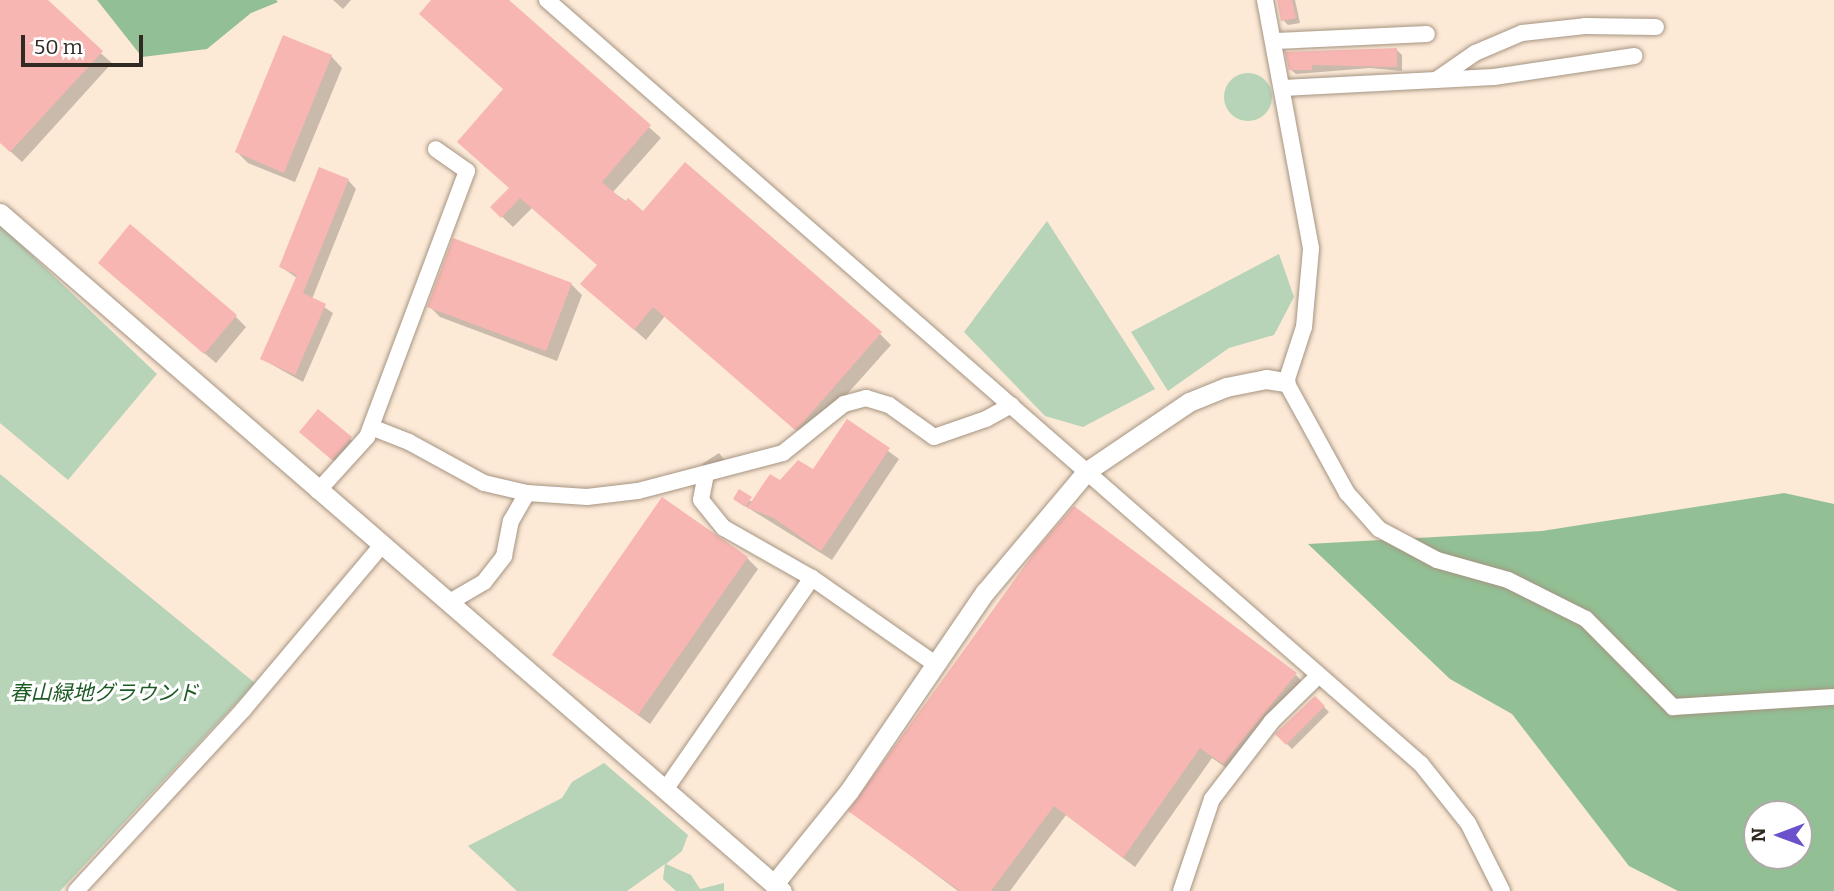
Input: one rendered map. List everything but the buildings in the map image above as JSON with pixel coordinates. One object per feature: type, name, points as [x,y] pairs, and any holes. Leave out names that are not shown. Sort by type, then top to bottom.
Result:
[{"type":"street","points":[[547,0],[1421,764],[1468,823],[1502,891]]},
{"type":"street","points":[[1265,0],[1275,41],[1311,249],[1304,327],[1286,382],[1347,493],[1379,529],[1437,560],[1508,580],[1586,619],[1673,708],[1834,697]]},
{"type":"street","points":[[1436,80],[1475,53],[1522,33],[1585,26],[1656,27]]},
{"type":"street","points":[[1275,41],[1427,34]]},
{"type":"street","points":[[1283,88],[1494,77],[1634,56]]},
{"type":"street","points":[[318,491],[367,437],[467,171],[436,149]]},
{"type":"street","points":[[0,213],[381,546],[778,887],[849,791],[985,592],[1087,471],[1189,402],[1226,387],[1266,379],[1286,382]]},
{"type":"street","points":[[371,427],[409,442],[484,483],[527,493],[587,497],[638,491],[783,453],[844,404],[866,398],[889,405],[934,437],[986,419],[1011,405]]},
{"type":"street","points":[[706,474],[701,500],[724,528],[812,578],[934,663]]},
{"type":"street","points":[[448,603],[484,582],[504,556],[512,521],[527,493]]},
{"type":"street","points":[[76,891],[243,710],[381,546]]},
{"type":"street","points":[[665,790],[812,578]]},
{"type":"street","points":[[1181,891],[1212,799],[1272,721],[1318,676]]},
{"type":"green space","points":[[97,0],[278,2],[251,13],[207,49],[142,57]]},
{"type":"green space","points":[[1248,73],[1265,80],[1272,97],[1265,114],[1248,121],[1231,114],[1224,97],[1231,80]]},
{"type":"green space","points":[[1047,221],[1155,389],[1083,427],[1045,416],[964,332]]},
{"type":"green space","points":[[0,225],[157,374],[68,480],[0,423]]},
{"type":"green space","points":[[1279,254],[1294,297],[1274,335],[1229,348],[1168,391],[1131,332]]},
{"type":"green space","name":"春山緑地グラウンド","points":[[0,474],[255,683],[60,891],[0,891]]},
{"type":"green space","points":[[1784,493],[1834,504],[1834,891],[1678,891],[1629,866],[1512,714],[1450,679],[1308,544],[1542,531]]},
{"type":"green space","points":[[604,763],[688,835],[682,851],[666,864],[691,875],[700,889],[724,883],[724,891],[676,891],[663,879],[665,864],[627,891],[517,891],[468,846],[562,798],[572,782]]}]
